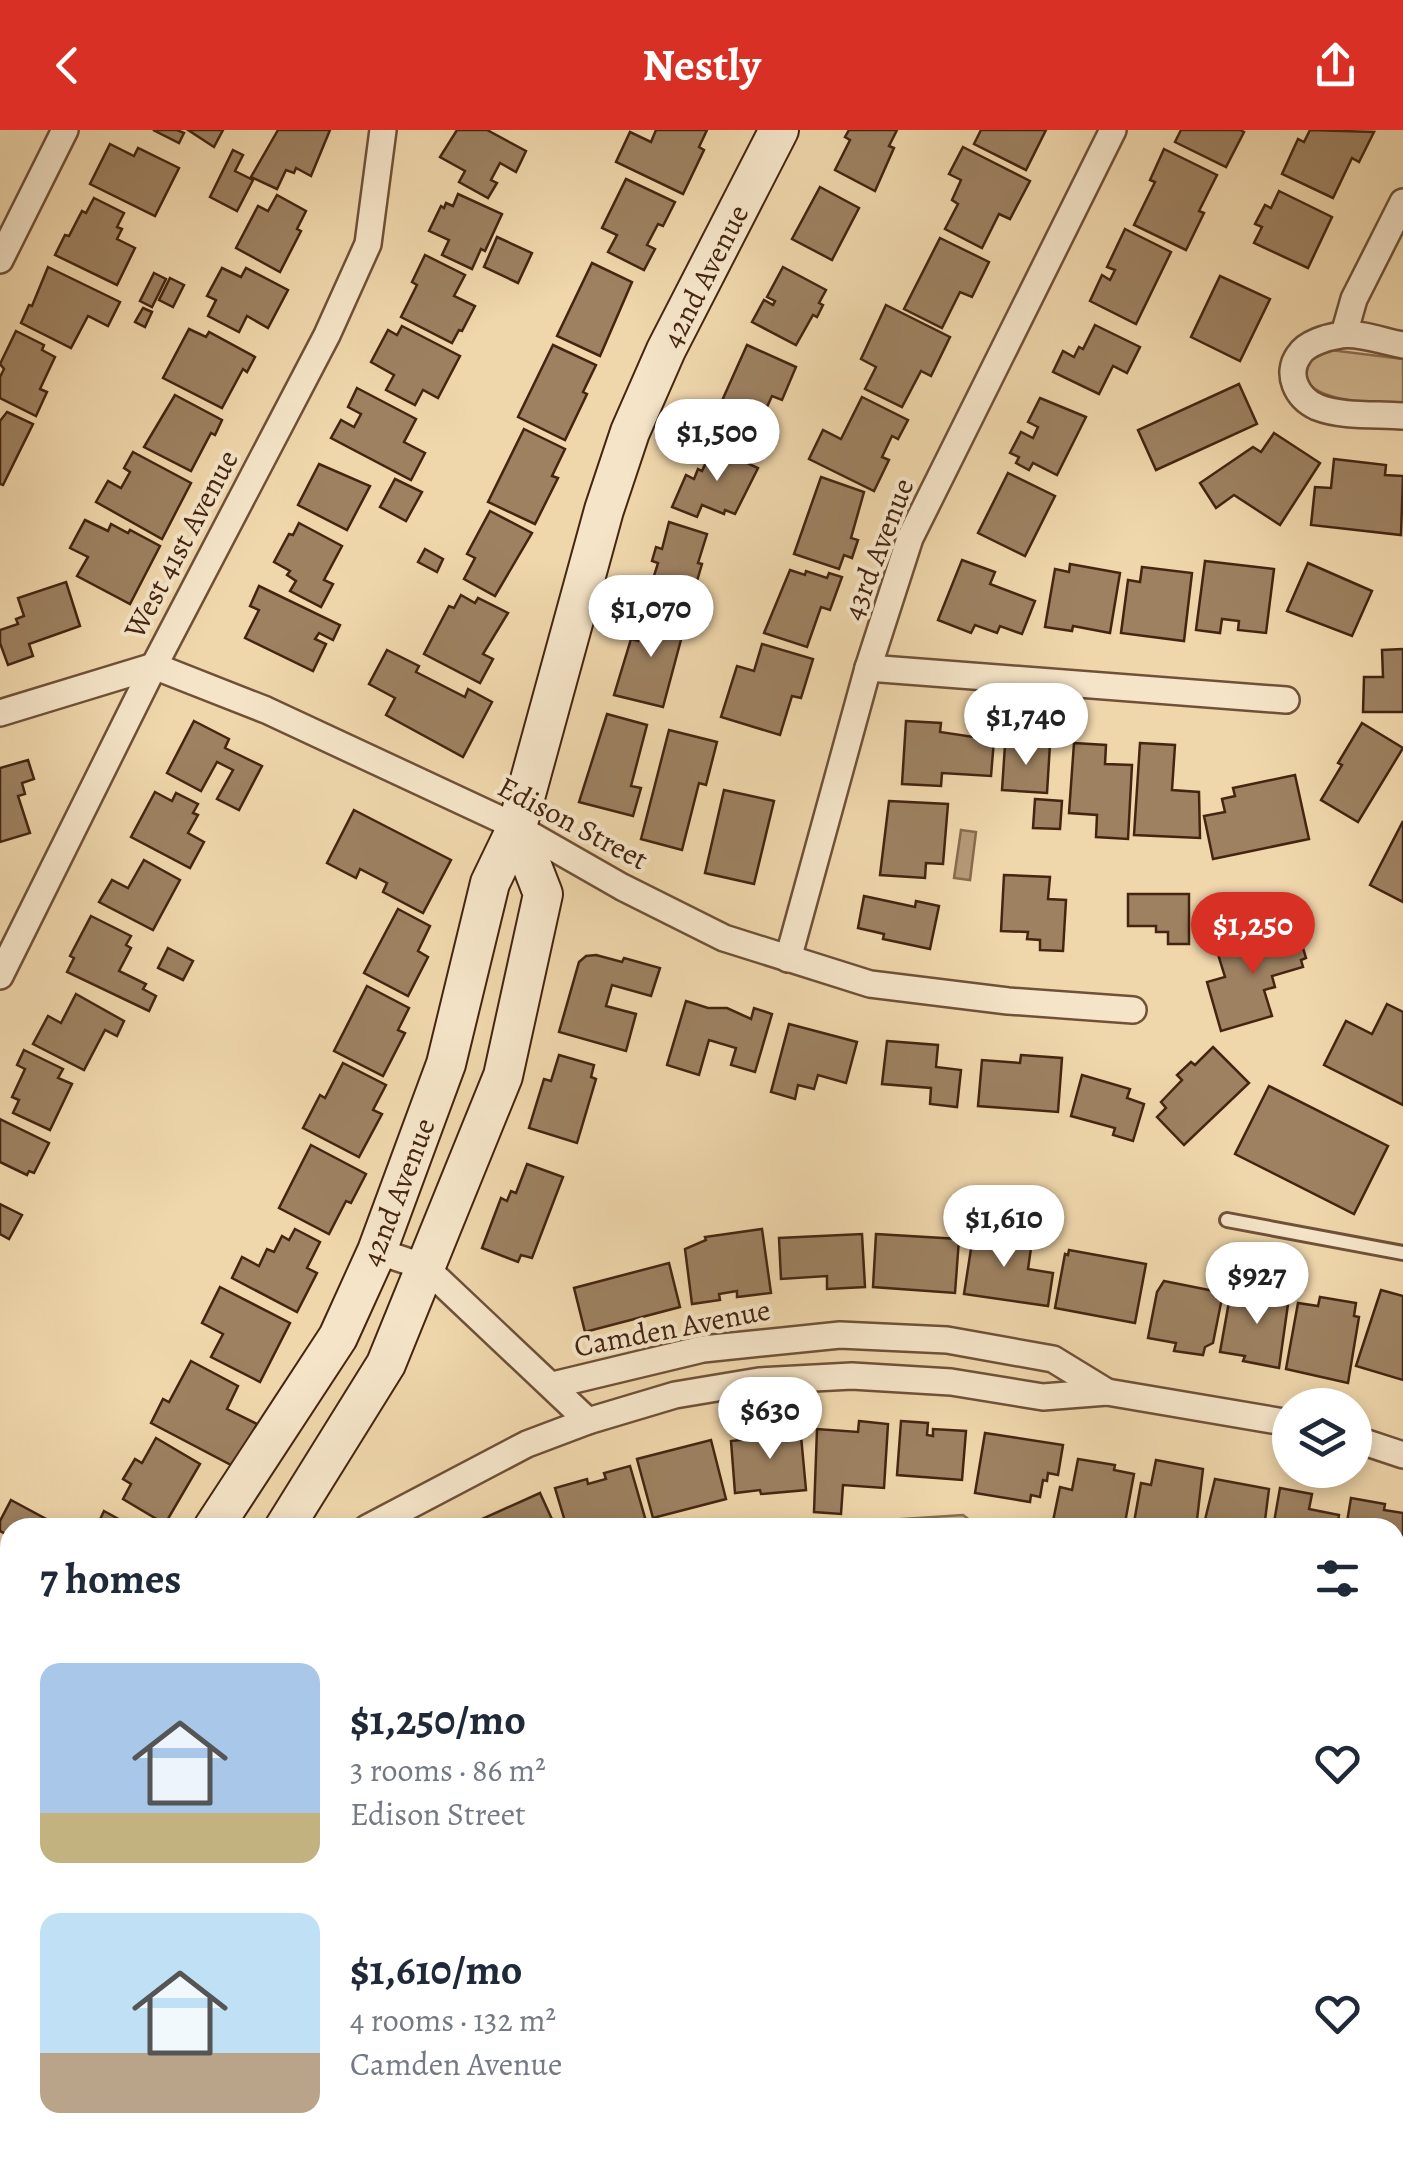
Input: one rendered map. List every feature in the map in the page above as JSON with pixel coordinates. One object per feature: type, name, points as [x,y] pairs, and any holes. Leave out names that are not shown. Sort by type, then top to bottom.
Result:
[{"type":"street","points":[[0,260],[65,130]]},
{"type":"street","name":"West 41st Avenue","points":[[0,976],[154,666],[327,336],[368,244],[383,130]]},
{"type":"street","name":"42nd Avenue","points":[[219,1518],[338,1337],[377,1251],[446,1064],[490,882],[517,827],[604,510],[630,432],[666,350],[779,130]]},
{"type":"street","name":"43rd Avenue","points":[[788,960],[868,668],[910,538],[1113,130]]},
{"type":"street","points":[[1344,334],[1354,299],[1403,202]]},
{"type":"street","points":[[1403,346],[1344,334],[1314,343],[1299,354],[1292,374],[1305,400],[1317,407],[1403,416]]},
{"type":"street","points":[[0,714],[154,666]]},
{"type":"street","name":"Edison Street","points":[[154,666],[266,710],[517,827],[622,887],[724,938],[870,984],[1008,1001],[1133,1010]]},
{"type":"street","points":[[868,668],[1286,700]]},
{"type":"street","name":"42nd Avenue","points":[[290,1518],[386,1364],[503,1076],[543,894],[517,827]]},
{"type":"street","name":"Camden Avenue","points":[[377,1251],[425,1267],[588,1421]]},
{"type":"street","name":"Camden Avenue","points":[[553,1384],[703,1348],[840,1334],[947,1340],[1053,1359],[1107,1392]]},
{"type":"street","points":[[386,1518],[527,1444],[588,1421],[675,1395],[759,1382],[833,1377],[951,1382],[1043,1396],[1107,1392],[1272,1421]]},
{"type":"street","points":[[1372,1445],[1403,1455]]},
{"type":"lane","points":[[1227,1220],[1403,1253]]},
{"type":"shaded area","points":[[1330,350],[1403,359],[1403,405],[1343,399],[1315,389],[1307,380],[1307,365],[1315,356]]},
{"type":"shaded area","points":[[961,830],[976,832],[970,880],[954,878]]},
{"type":"shaded area","points":[[963,1515],[967,1518],[918,1518]]},
{"type":"building","points":[[153,130],[177,130],[184,133],[179,143]]},
{"type":"building","points":[[188,130],[223,130],[214,147]]},
{"type":"building","points":[[278,130],[330,130],[311,176],[296,168],[294,173],[286,170],[277,189],[251,177]]},
{"type":"building","points":[[457,130],[487,130],[526,151],[516,172],[500,163],[491,180],[497,183],[488,198],[459,182],[465,171],[440,157]]},
{"type":"building","points":[[656,130],[707,130],[699,147],[704,150],[683,194],[616,162],[630,132],[651,142]]},
{"type":"building","points":[[849,130],[897,130],[889,146],[894,148],[875,191],[835,170],[850,140],[845,137]]},
{"type":"building","points":[[981,130],[1046,130],[1026,170],[974,144]]},
{"type":"building","points":[[1181,130],[1244,132],[1226,167],[1175,142]]},
{"type":"building","points":[[1310,130],[1374,132],[1359,162],[1352,158],[1333,198],[1282,174],[1298,139],[1304,142]]},
{"type":"building","points":[[110,144],[134,156],[138,148],[179,168],[155,216],[90,184]]},
{"type":"building","points":[[963,147],[1030,181],[1010,219],[999,214],[982,248],[945,229],[958,204],[952,200],[961,180],[949,174]]},
{"type":"building","points":[[1164,149],[1217,175],[1186,250],[1134,225],[1155,182],[1150,180]]},
{"type":"building","points":[[233,150],[243,155],[235,171],[253,180],[237,211],[210,197]]},
{"type":"building","points":[[626,179],[675,202],[663,226],[658,224],[647,245],[655,249],[644,270],[608,252],[617,235],[602,228]]},
{"type":"building","points":[[820,187],[859,208],[832,260],[792,239]]},
{"type":"building","points":[[1279,191],[1332,217],[1308,268],[1254,243],[1262,227],[1255,224],[1265,205],[1271,208]]},
{"type":"building","points":[[458,194],[502,214],[472,269],[442,255],[449,240],[429,231],[441,206],[453,206]]},
{"type":"building","points":[[277,195],[306,211],[297,229],[301,231],[280,272],[236,248],[258,206],[268,211]]},
{"type":"building","points":[[94,198],[124,213],[117,227],[122,229],[117,239],[135,248],[117,285],[55,255],[65,235],[69,236]]},
{"type":"building","points":[[1125,229],[1171,252],[1136,324],[1090,301],[1102,275],[1110,280],[1115,270],[1107,267]]},
{"type":"building","points":[[497,237],[532,253],[518,283],[484,267]]},
{"type":"building","points":[[940,238],[989,262],[972,297],[960,292],[942,328],[904,309]]},
{"type":"building","points":[[425,255],[465,275],[454,296],[475,306],[452,343],[401,317],[417,285],[412,282]]},
{"type":"building","points":[[592,263],[632,282],[600,356],[557,336]]},
{"type":"building","points":[[48,267],[120,302],[108,326],[88,316],[71,348],[21,323]]},
{"type":"building","points":[[783,267],[826,290],[817,317],[813,315],[796,345],[752,322],[764,300],[773,305],[775,301],[767,297]]},
{"type":"building","points":[[222,268],[241,277],[246,268],[288,290],[268,328],[247,316],[239,332],[208,316],[216,300],[207,296]]},
{"type":"building","points":[[154,273],[166,279],[152,307],[140,301]]},
{"type":"building","points":[[1220,276],[1270,299],[1240,361],[1191,337]]},
{"type":"building","points":[[170,278],[184,285],[173,307],[159,300]]},
{"type":"building","points":[[886,305],[950,337],[931,376],[921,371],[902,407],[865,389],[876,367],[861,359]]},
{"type":"building","points":[[143,308],[152,312],[145,327],[135,322]]},
{"type":"building","points":[[1095,325],[1140,347],[1127,373],[1113,366],[1099,394],[1053,372],[1063,351],[1074,357],[1079,347],[1083,349]]},
{"type":"building","points":[[402,326],[460,356],[438,398],[423,390],[415,405],[386,390],[394,375],[371,362],[388,330],[397,335]]},
{"type":"building","points":[[189,329],[206,337],[209,332],[255,357],[247,372],[243,369],[222,408],[163,378]]},
{"type":"building","points":[[16,331],[44,345],[42,350],[55,357],[40,389],[47,392],[36,416],[0,398],[4,369],[0,364]]},
{"type":"building","points":[[553,345],[596,365],[565,440],[518,417]]},
{"type":"building","points":[[747,345],[796,367],[782,400],[772,396],[756,431],[716,414]]},
{"type":"building","points":[[1239,384],[1257,424],[1156,470],[1138,430]]},
{"type":"building","points":[[357,388],[416,419],[404,442],[425,453],[411,480],[331,438],[341,420],[354,427],[361,414],[348,407]]},
{"type":"building","points":[[175,395],[222,420],[191,471],[144,447]]},
{"type":"building","points":[[862,397],[908,420],[898,439],[892,436],[882,457],[889,460],[874,491],[809,459],[823,430],[841,439]]},
{"type":"building","points":[[1040,398],[1086,417],[1057,475],[1033,463],[1029,470],[1016,463],[1019,457],[1010,453],[1021,432],[1033,438],[1038,427],[1028,422]]},
{"type":"building","points":[[7,412],[33,424],[3,485],[0,421]]},
{"type":"building","points":[[524,429],[565,449],[552,476],[558,478],[535,524],[488,502]]},
{"type":"building","points":[[1274,433],[1320,463],[1280,525],[1234,495],[1216,508],[1200,483],[1253,447],[1261,452]]},
{"type":"building","points":[[715,443],[747,457],[745,462],[758,468],[735,514],[702,505],[697,517],[672,507],[686,475],[694,479],[698,469],[702,471]]},
{"type":"building","points":[[133,452],[191,483],[162,539],[96,502],[108,481],[121,488],[130,472],[124,468]]},
{"type":"building","points":[[1334,459],[1386,465],[1385,475],[1403,476],[1401,535],[1311,525],[1315,487],[1331,488]]},
{"type":"building","points":[[319,464],[370,486],[347,530],[298,505]]},
{"type":"building","points":[[1008,473],[1055,496],[1025,556],[978,533]]},
{"type":"building","points":[[821,477],[864,492],[851,538],[858,540],[852,558],[844,555],[839,569],[794,554]]},
{"type":"building","points":[[395,479],[422,492],[406,521],[380,507]]},
{"type":"building","points":[[490,511],[532,533],[495,596],[464,579],[475,558],[467,554]]},
{"type":"building","points":[[85,520],[108,531],[111,524],[128,533],[130,530],[160,546],[130,604],[77,576],[88,557],[70,548]]},
{"type":"building","points":[[669,522],[707,534],[689,608],[648,595],[658,563],[652,561],[656,547],[662,549]]},
{"type":"building","points":[[299,523],[342,546],[324,580],[333,584],[321,607],[290,591],[296,581],[287,575],[290,571],[274,562]]},
{"type":"building","points":[[425,549],[443,559],[437,572],[418,562]]},
{"type":"building","points":[[962,560],[995,572],[990,584],[1035,601],[1022,634],[1000,626],[997,633],[975,625],[971,633],[938,620]]},
{"type":"building","points":[[1205,561],[1274,569],[1266,633],[1238,630],[1239,621],[1222,619],[1220,633],[1196,630]]},
{"type":"building","points":[[1308,563],[1372,591],[1352,636],[1287,611]]},
{"type":"building","points":[[1070,564],[1120,573],[1110,633],[1073,626],[1072,631],[1045,627],[1055,569],[1069,572]]},
{"type":"building","points":[[1142,567],[1192,573],[1184,641],[1121,633],[1128,580],[1140,582]]},
{"type":"building","points":[[790,570],[842,577],[830,610],[821,607],[807,647],[764,633]]},
{"type":"building","points":[[66,582],[80,626],[29,644],[33,656],[8,665],[0,630],[18,624],[16,619],[24,616],[18,598]]},
{"type":"building","points":[[259,586],[340,625],[333,640],[319,633],[315,639],[326,644],[313,671],[245,638],[259,610],[250,606]]},
{"type":"building","points":[[461,595],[475,603],[478,598],[508,613],[483,654],[493,659],[480,683],[424,654],[449,606],[454,608]]},
{"type":"building","points":[[646,611],[686,621],[663,707],[614,695],[631,639],[638,641]]},
{"type":"building","points":[[762,644],[813,659],[801,698],[792,696],[780,735],[721,717],[737,666],[754,671]]},
{"type":"building","points":[[1403,649],[1403,712],[1363,712],[1364,677],[1383,677],[1382,650]]},
{"type":"building","points":[[387,650],[419,666],[416,672],[465,697],[468,689],[492,702],[463,757],[386,715],[395,698],[369,684]]},
{"type":"building","points":[[607,714],[647,725],[631,786],[641,788],[633,816],[579,802]]},
{"type":"building","points":[[194,721],[229,739],[225,748],[262,766],[239,810],[217,799],[233,770],[217,762],[201,791],[167,773]]},
{"type":"building","points":[[906,721],[941,723],[940,732],[994,740],[991,776],[942,773],[941,786],[902,784]]},
{"type":"building","points":[[1362,723],[1403,748],[1358,822],[1321,800]]},
{"type":"building","points":[[669,730],[717,742],[706,785],[699,783],[682,850],[641,839]]},
{"type":"building","points":[[1020,742],[1050,744],[1047,793],[1002,790],[1005,745],[1020,746]]},
{"type":"building","points":[[1074,743],[1106,745],[1105,764],[1132,765],[1128,839],[1096,837],[1097,815],[1069,813]]},
{"type":"building","points":[[1140,743],[1175,745],[1172,790],[1199,792],[1200,838],[1134,835]]},
{"type":"building","points":[[28,760],[34,779],[22,783],[25,794],[18,796],[30,833],[0,842],[0,768]]},
{"type":"building","points":[[1295,775],[1309,839],[1213,859],[1204,816],[1225,812],[1222,799],[1235,796],[1233,788]]},
{"type":"building","points":[[724,790],[774,801],[754,884],[705,873]]},
{"type":"building","points":[[155,792],[172,801],[176,793],[198,804],[193,813],[198,815],[188,833],[204,842],[190,868],[131,837]]},
{"type":"building","points":[[1035,799],[1062,801],[1060,829],[1033,828]]},
{"type":"building","points":[[889,801],[948,804],[943,864],[926,863],[925,878],[880,875]]},
{"type":"building","points":[[354,810],[451,860],[423,913],[383,892],[387,883],[360,869],[356,878],[327,863]]},
{"type":"building","points":[[1403,821],[1403,902],[1370,885]]},
{"type":"building","points":[[144,860],[180,880],[153,930],[99,902],[112,880],[128,888]]},
{"type":"building","points":[[1004,875],[1050,877],[1048,899],[1066,900],[1063,951],[1040,950],[1040,940],[1027,939],[1028,932],[1001,931]]},
{"type":"building","points":[[1128,894],[1189,894],[1189,944],[1168,944],[1168,932],[1156,932],[1156,926],[1128,926]]},
{"type":"building","points":[[864,896],[915,907],[916,901],[939,906],[930,949],[883,939],[884,934],[858,928]]},
{"type":"building","points":[[398,909],[430,926],[418,951],[428,957],[408,996],[364,973]]},
{"type":"building","points":[[91,916],[131,936],[126,945],[131,948],[119,971],[146,984],[143,989],[156,996],[149,1011],[67,972],[74,958],[70,956]]},
{"type":"building","points":[[1297,928],[1306,958],[1301,960],[1303,967],[1272,976],[1275,987],[1264,990],[1272,1016],[1221,1031],[1207,982],[1225,977],[1217,951]]},
{"type":"building","points":[[168,948],[193,961],[183,980],[158,968]]},
{"type":"building","points":[[596,955],[660,968],[651,996],[612,985],[606,1006],[636,1014],[626,1051],[559,1032],[579,962]]},
{"type":"building","points":[[367,986],[409,1008],[398,1030],[405,1033],[383,1076],[334,1051]]},
{"type":"building","points":[[76,994],[124,1021],[117,1036],[105,1030],[84,1070],[33,1044],[48,1016],[61,1023]]},
{"type":"building","points":[[686,1001],[708,1008],[727,1008],[751,1019],[754,1008],[772,1014],[755,1072],[731,1065],[736,1048],[709,1040],[699,1075],[667,1065]]},
{"type":"building","points":[[1387,1004],[1403,1012],[1403,1105],[1324,1065],[1346,1021],[1372,1034]]},
{"type":"building","points":[[789,1024],[857,1042],[846,1083],[818,1075],[814,1089],[798,1085],[795,1099],[771,1092]]},
{"type":"building","points":[[887,1041],[938,1045],[936,1067],[961,1070],[957,1107],[930,1104],[931,1088],[882,1084]]},
{"type":"building","points":[[1213,1047],[1249,1083],[1184,1145],[1157,1117],[1166,1108],[1161,1102],[1182,1080],[1177,1075],[1191,1062],[1195,1065]]},
{"type":"building","points":[[24,1050],[63,1069],[58,1078],[72,1084],[50,1130],[13,1113],[19,1100],[12,1097],[25,1069],[17,1065]]},
{"type":"building","points":[[559,1055],[594,1065],[591,1077],[596,1079],[577,1143],[529,1128],[544,1079],[551,1081]]},
{"type":"building","points":[[1021,1055],[1062,1058],[1058,1112],[978,1106],[982,1060],[1020,1063]]},
{"type":"building","points":[[343,1063],[386,1085],[373,1110],[382,1114],[359,1157],[303,1128],[320,1095],[325,1098]]},
{"type":"building","points":[[1082,1075],[1130,1089],[1127,1098],[1144,1104],[1133,1141],[1113,1135],[1115,1128],[1071,1116]]},
{"type":"building","points":[[1269,1086],[1388,1146],[1354,1214],[1235,1154]]},
{"type":"building","points":[[0,1119],[49,1143],[34,1173],[29,1171],[27,1175],[0,1162]]},
{"type":"building","points":[[311,1145],[366,1174],[329,1234],[279,1208]]},
{"type":"building","points":[[527,1164],[563,1177],[532,1258],[521,1255],[518,1262],[482,1248],[501,1198],[507,1201],[511,1191],[516,1193]]},
{"type":"building","points":[[0,1204],[22,1215],[9,1239],[0,1234]]},
{"type":"building","points":[[975,1223],[1003,1227],[1000,1244],[1031,1248],[1028,1269],[1053,1273],[1048,1306],[964,1294]]},
{"type":"building","points":[[295,1229],[320,1242],[307,1268],[317,1273],[297,1312],[232,1278],[242,1257],[259,1266],[267,1249],[274,1252],[282,1236],[289,1240]]},
{"type":"building","points":[[762,1229],[771,1293],[737,1297],[737,1291],[719,1294],[720,1300],[692,1304],[685,1249],[706,1240],[705,1237]]},
{"type":"building","points":[[862,1234],[865,1287],[827,1289],[827,1276],[781,1279],[779,1238]]},
{"type":"building","points":[[876,1234],[959,1239],[955,1293],[873,1287]]},
{"type":"building","points":[[1069,1250],[1146,1264],[1135,1323],[1055,1308]]},
{"type":"building","points":[[669,1263],[680,1307],[585,1332],[574,1288]]},
{"type":"building","points":[[1164,1281],[1219,1292],[1218,1297],[1222,1298],[1213,1343],[1205,1347],[1203,1355],[1174,1351],[1176,1343],[1148,1338],[1157,1292]]},
{"type":"building","points":[[1264,1285],[1290,1290],[1279,1368],[1220,1352],[1230,1296],[1261,1301]]},
{"type":"building","points":[[220,1287],[290,1323],[260,1382],[211,1357],[223,1334],[202,1323]]},
{"type":"building","points":[[1381,1290],[1403,1296],[1403,1380],[1356,1366]]},
{"type":"building","points":[[1320,1297],[1356,1303],[1354,1316],[1359,1317],[1348,1383],[1286,1369],[1298,1303],[1318,1306]]},
{"type":"building","points":[[191,1361],[238,1386],[227,1409],[257,1424],[235,1467],[151,1423],[163,1399],[169,1402]]},
{"type":"building","points":[[859,1421],[888,1424],[884,1488],[843,1485],[841,1514],[814,1512],[817,1429],[858,1432]]},
{"type":"building","points":[[901,1421],[928,1423],[927,1435],[933,1436],[933,1429],[966,1431],[962,1480],[897,1475]]},
{"type":"building","points":[[800,1425],[806,1490],[735,1493],[731,1441],[758,1438],[757,1429]]},
{"type":"building","points":[[985,1433],[1063,1445],[1058,1475],[1048,1473],[1040,1497],[1031,1495],[1030,1502],[975,1493]]},
{"type":"building","points":[[156,1438],[200,1464],[168,1518],[155,1518],[123,1499],[131,1484],[123,1479],[135,1459],[142,1463]]},
{"type":"building","points":[[711,1440],[726,1499],[653,1518],[637,1459]]},
{"type":"building","points":[[1078,1459],[1115,1465],[1114,1470],[1134,1474],[1126,1518],[1054,1518],[1060,1487],[1072,1490]]},
{"type":"building","points":[[1156,1460],[1203,1469],[1197,1518],[1135,1518],[1141,1483],[1151,1485]]},
{"type":"building","points":[[630,1466],[645,1518],[564,1518],[555,1488],[587,1479],[588,1484],[606,1479],[604,1473]]},
{"type":"building","points":[[1215,1479],[1269,1489],[1265,1518],[1205,1518]]},
{"type":"building","points":[[1280,1488],[1312,1494],[1309,1509],[1339,1515],[1275,1518]]},
{"type":"building","points":[[540,1493],[551,1518],[484,1518]]},
{"type":"building","points":[[1351,1498],[1385,1504],[1384,1510],[1403,1513],[1403,1518],[1348,1518]]},
{"type":"building","points":[[11,1500],[44,1518],[2,1518]]}]
